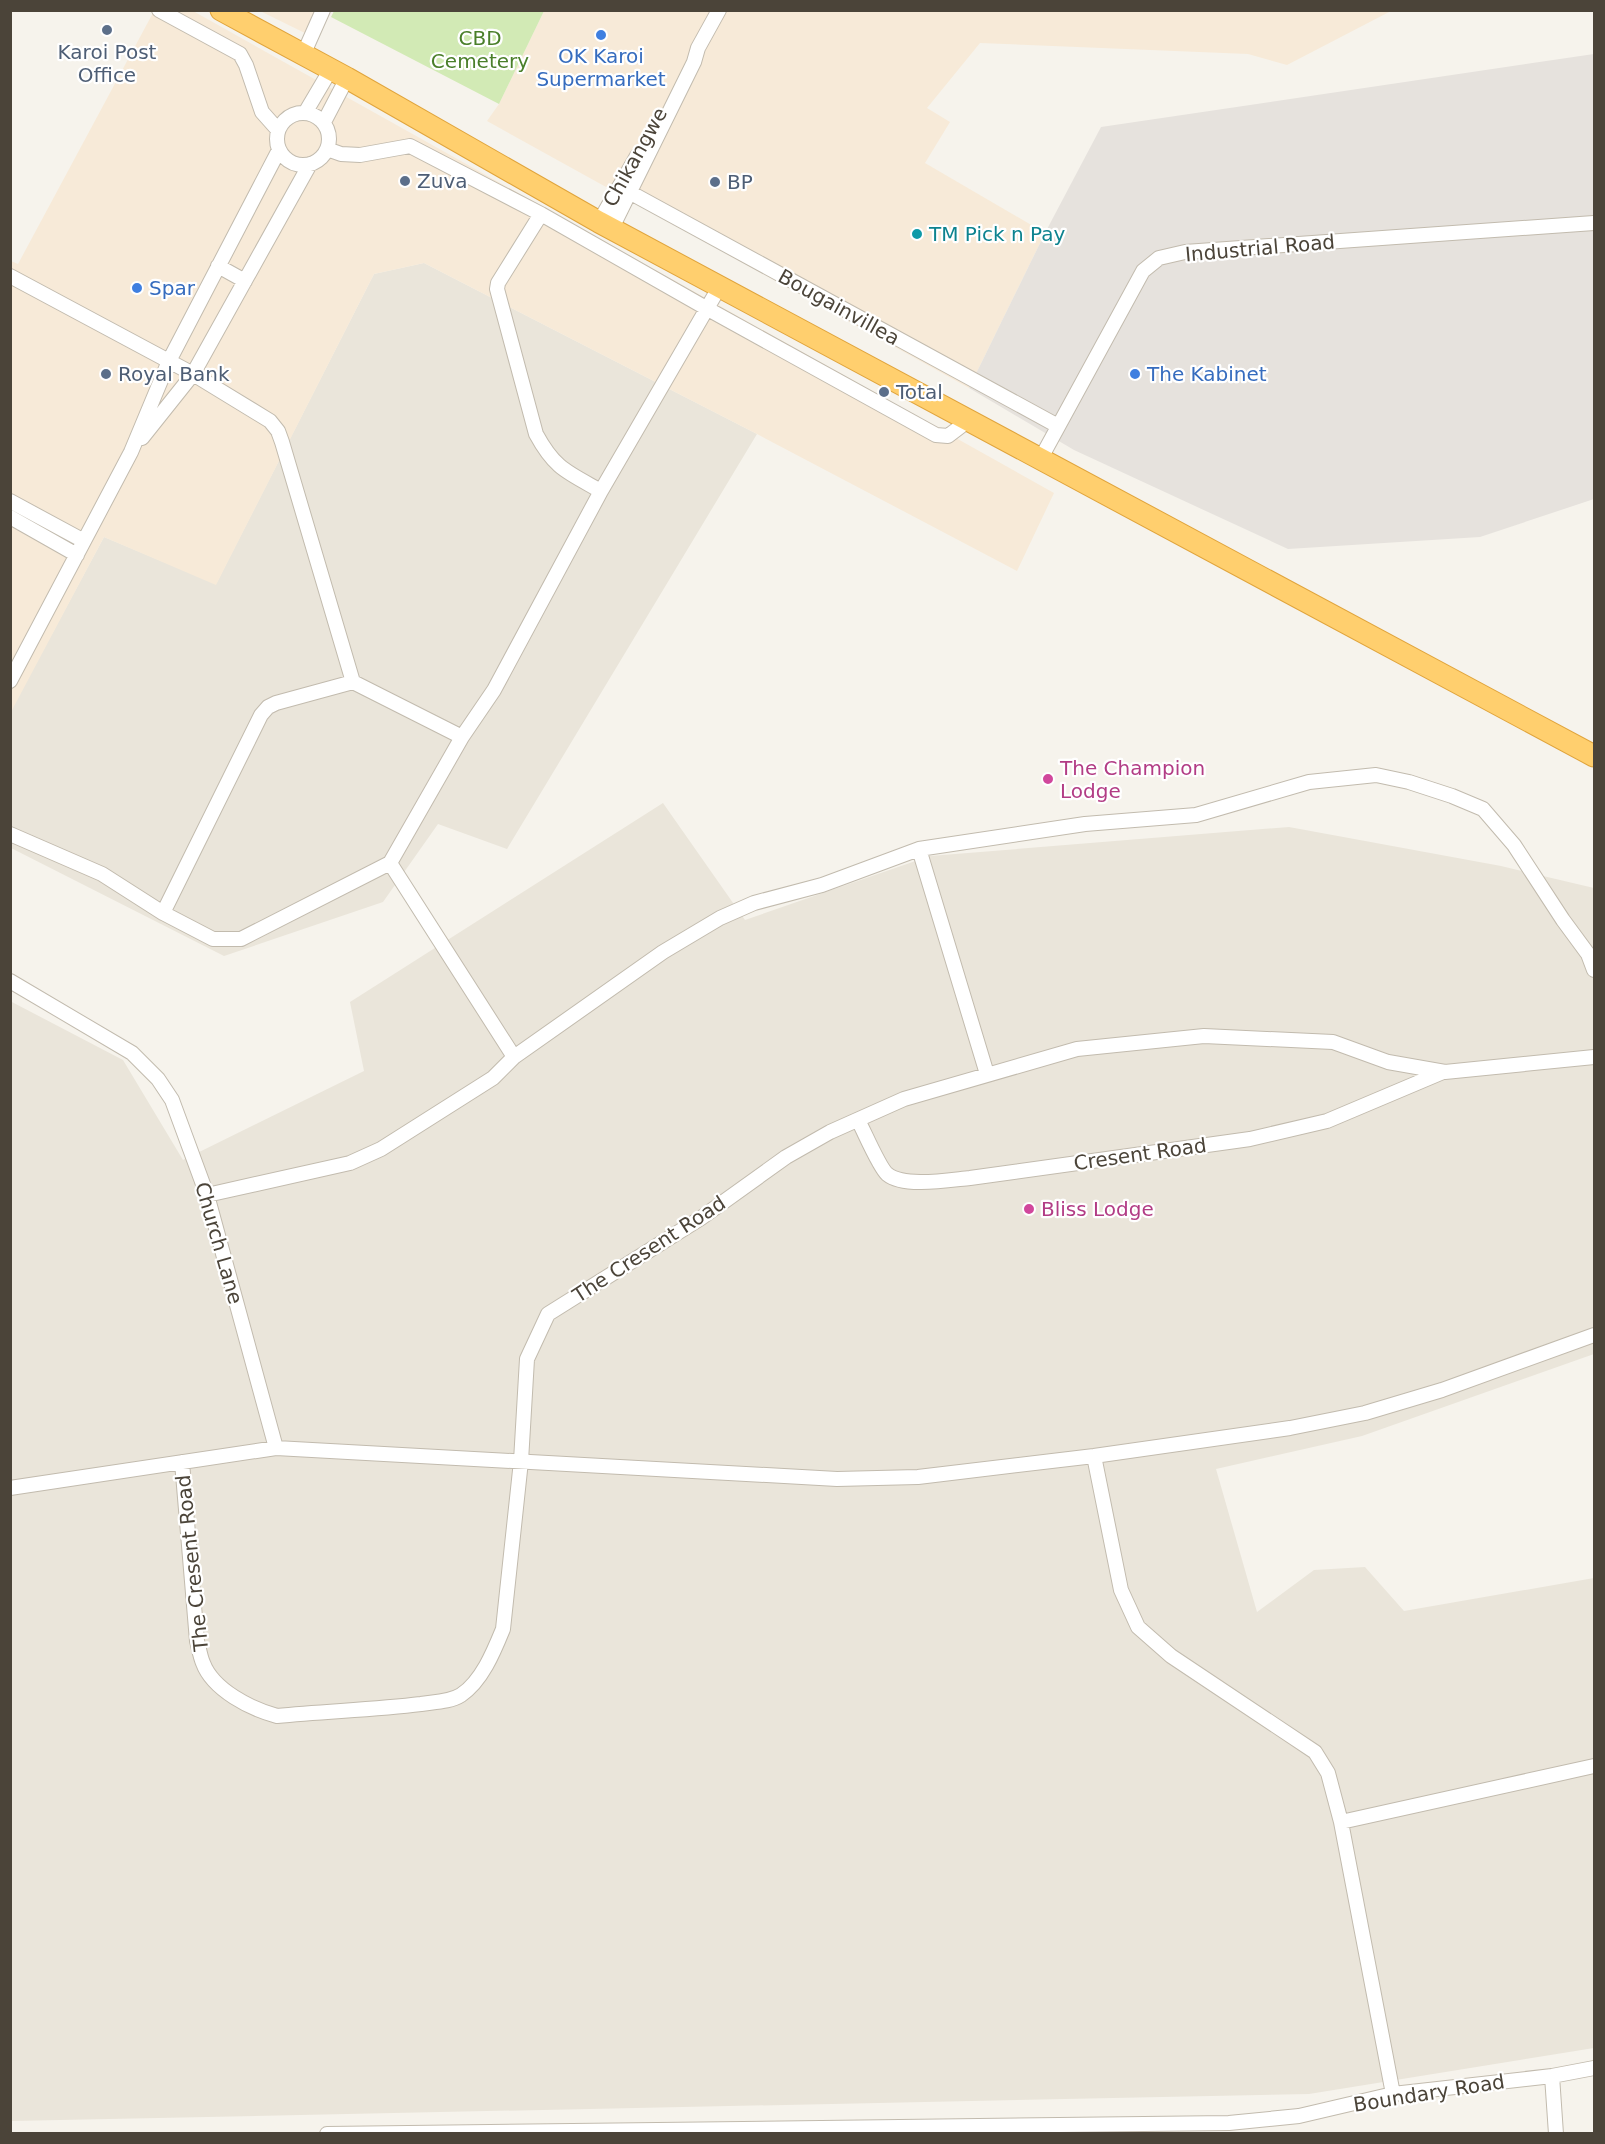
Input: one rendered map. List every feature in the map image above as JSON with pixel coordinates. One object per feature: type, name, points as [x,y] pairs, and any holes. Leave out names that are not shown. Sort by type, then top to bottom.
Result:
[{"type":"highway","points":[[221,10],[339,74],[605,225],[1594,756]]},
{"type":"street","points":[[159,10],[240,54],[262,112],[278,130]]},
{"type":"street","points":[[303,55],[323,10]]},
{"type":"street","name":"Chikangwe","points":[[605,225],[625,189],[688,57],[698,48],[719,10]]},
{"type":"street","points":[[305,113],[339,74]]},
{"type":"street","points":[[324,123],[339,74]]},
{"type":"street","points":[[305,113],[315,116],[324,123],[329,132],[329,143],[322,159],[310,164],[298,165],[287,160],[279,150],[278,130],[289,117],[305,113]]},
{"type":"street","points":[[327,149],[340,154],[360,155],[410,146],[541,214],[936,435],[948,436],[969,420]]},
{"type":"street","points":[[10,681],[131,452],[169,361],[279,150]]},
{"type":"street","points":[[131,452],[193,374],[310,164]]},
{"type":"street","name":"Bougainvillea","points":[[625,189],[1058,426]]},
{"type":"street","points":[[541,214],[496,289],[536,434],[546,454],[561,470],[601,491]]},
{"type":"street","name":"Industrial Road","points":[[1041,458],[1143,270],[1159,258],[1185,252],[1594,222]]},
{"type":"street","points":[[219,266],[245,282]]},
{"type":"street","points":[[10,276],[193,374],[270,421],[278,430],[353,682]]},
{"type":"street","points":[[10,834],[102,874],[163,912],[213,939],[241,939],[390,863],[462,737],[494,690],[601,491],[720,286]]},
{"type":"street","points":[[10,501],[84,541]]},
{"type":"street","points":[[10,517],[77,555]]},
{"type":"street","points":[[163,912],[261,715],[268,706],[353,682],[462,737]]},
{"type":"street","points":[[207,1195],[350,1163],[381,1149],[492,1078],[514,1057],[663,952],[720,918],[754,903],[822,885],[919,849],[1085,824],[1196,815],[1309,782],[1376,775],[1409,782],[1483,809],[1514,845],[1588,954],[1594,970]]},
{"type":"street","points":[[919,849],[987,1074]]},
{"type":"street","points":[[390,863],[514,1057]]},
{"type":"street","name":"Church Lane","points":[[10,981],[132,1053],[158,1079],[172,1100],[207,1195],[276,1448]]},
{"type":"street","name":"The Cresent Road","points":[[182,1462],[197,1641],[203,1665],[217,1684],[262,1712],[277,1716],[447,1701],[461,1695],[477,1678],[494,1651],[503,1629],[521,1461],[527,1359],[549,1314],[701,1218],[786,1157],[830,1132],[904,1099],[1077,1048],[1204,1036],[1333,1042],[1388,1062],[1444,1072],[1594,1057]]},
{"type":"street","name":"Cresent Road","points":[[858,1120],[886,1173],[901,1181],[926,1182],[970,1178],[1250,1139],[1327,1121],[1444,1072]]},
{"type":"street","points":[[10,1488],[276,1448],[837,1479],[918,1476],[1094,1456],[1290,1428],[1365,1413],[1442,1390],[1594,1335]]},
{"type":"street","points":[[1094,1456],[1121,1590],[1138,1627],[1171,1656],[1315,1752],[1328,1773],[1341,1822],[1393,2094]]},
{"type":"street","points":[[1341,1822],[1594,1766]]},
{"type":"street","name":"Boundary Road","points":[[327,2133],[1101,2129],[1229,2123],[1299,2116],[1393,2094],[1552,2076],[1594,2068]]},
{"type":"street","points":[[1552,2076],[1556,2133]]},
{"type":"shaded area","points":[[154,11],[193,11],[1054,493],[1017,571],[424,263],[374,274],[216,585],[104,537],[11,712],[11,261],[18,264]]},
{"type":"shaded area","points":[[260,11],[324,11],[311,36]]},
{"type":"shaded area","points":[[544,11],[1391,11],[1287,65],[1248,54],[980,43],[927,108],[950,122],[925,163],[1045,233],[969,388],[487,121],[499,104]]},
{"type":"shaded area","points":[[1594,54],[1594,499],[1480,537],[1288,549],[1074,450],[969,388],[1045,233],[1101,127]]},
{"type":"shaded area","points":[[424,263],[757,434],[507,849],[438,824],[383,902],[224,956],[11,848],[10,712],[104,537],[216,584],[374,274]]},
{"type":"shaded area","points":[[663,803],[745,920],[930,856],[1289,827],[1501,866],[1594,888],[1594,1354],[1362,1436],[1216,1469],[1257,1612],[1314,1570],[1365,1567],[1404,1611],[1594,1578],[1594,2048],[1309,2094],[11,2121],[10,1001],[123,1060],[183,1160],[364,1071],[350,1002]]},
{"type":"green space","name":"CBD Cemetery","points":[[334,10],[544,11],[499,104],[331,17]]},
{"type":"place","name":"Karoi Post Office","points":[[107,30]]},
{"type":"place","name":"OK Karoi Supermarket","points":[[601,35]]},
{"type":"place","name":"Zuva","points":[[405,181]]},
{"type":"place","name":"BP","points":[[715,182]]},
{"type":"place","name":"TM Pick n Pay","points":[[917,234]]},
{"type":"place","name":"Spar","points":[[137,288]]},
{"type":"place","name":"Royal Bank","points":[[106,374]]},
{"type":"place","name":"The Kabinet","points":[[1135,374]]},
{"type":"place","name":"Total","points":[[884,392]]},
{"type":"place","name":"The Champion Lodge","points":[[1048,779]]},
{"type":"place","name":"Bliss Lodge","points":[[1029,1209]]}]
